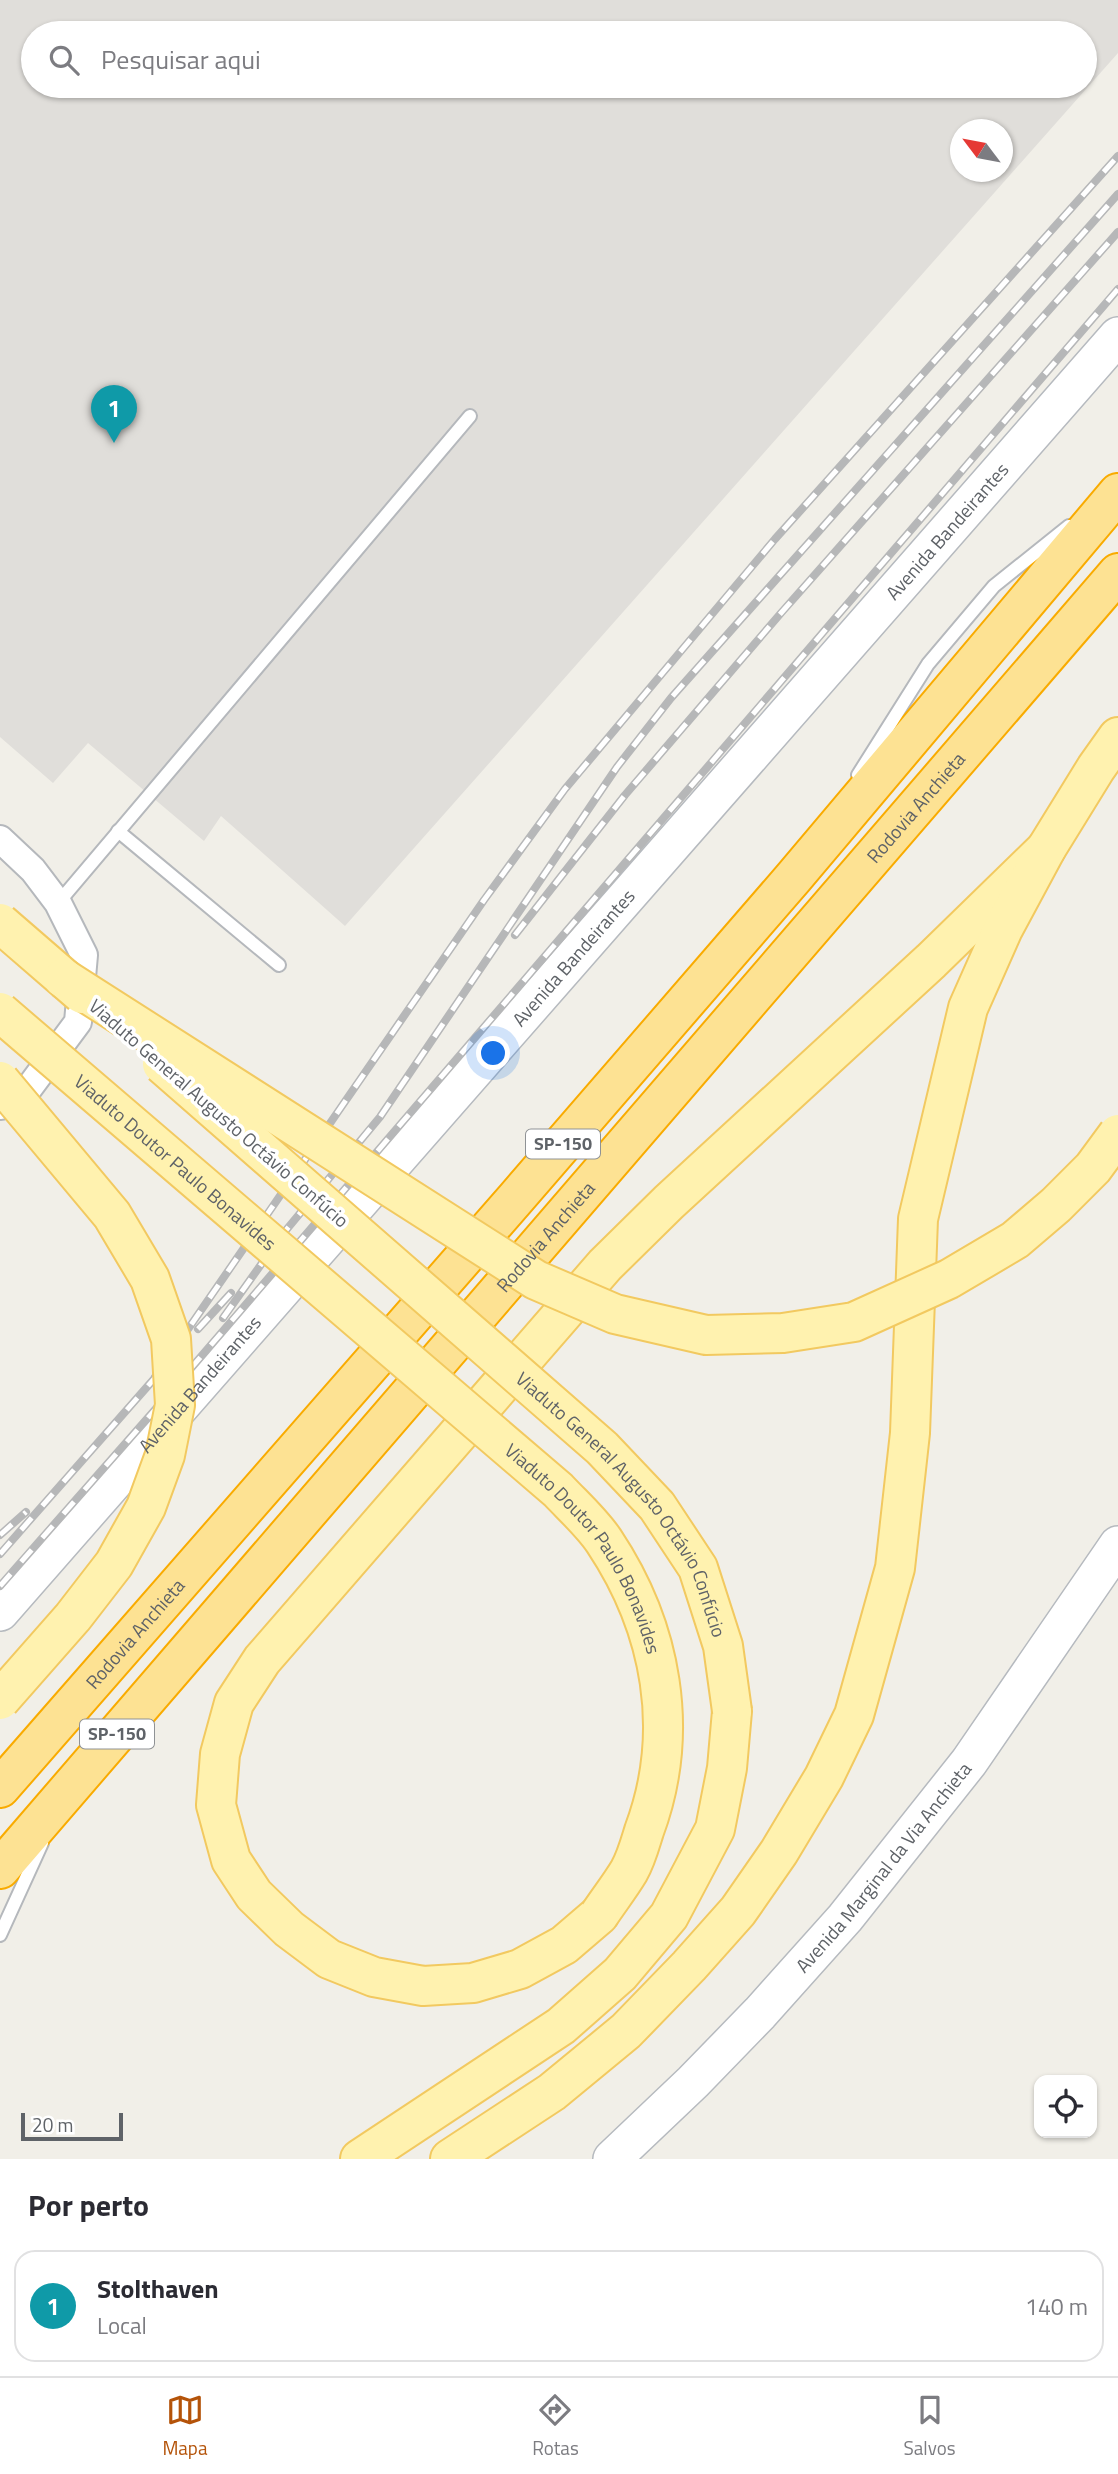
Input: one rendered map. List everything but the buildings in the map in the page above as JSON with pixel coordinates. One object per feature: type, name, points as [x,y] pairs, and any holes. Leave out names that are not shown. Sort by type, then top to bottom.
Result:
[{"type":"highway","name":"Rodovia Anchieta","points":[[0,1788],[794,877],[1118,493]]},
{"type":"highway","name":"Rodovia Anchieta","points":[[0,1869],[1118,573]]},
{"type":"main road","name":"Avenida Bandeirantes","points":[[0,1612],[1118,336]]},
{"type":"main road","points":[[450,2159],[552,2092],[626,2031],[689,1966],[738,1911],[779,1852],[824,1777],[854,1715],[895,1568],[910,1433],[918,1219],[968,1008],[1003,929],[1046,849],[1118,737]]},
{"type":"main road","name":"Viaduto Doutor Paulo Bonavides","points":[[0,1012],[558,1490],[602,1538],[627,1578],[650,1637],[663,1694],[663,1755],[652,1811],[635,1857],[599,1915],[564,1945],[520,1969],[473,1983],[423,1986],[374,1978],[329,1959],[289,1930],[254,1895],[231,1860],[216,1805],[220,1754],[234,1703],[262,1660],[605,1265],[669,1202],[931,961],[1046,849]]},
{"type":"main road","name":"Viaduto General Augusto Octávio Confúcio","points":[[0,923],[602,1448],[657,1506],[698,1568],[723,1646],[732,1712],[727,1768],[715,1829],[669,1916],[620,1974],[561,2026],[360,2159]]},
{"type":"main road","points":[[63,978],[536,1280],[615,1314],[706,1335],[783,1333],[854,1322],[949,1279],[1015,1240],[1056,1205],[1093,1168],[1118,1134]]},
{"type":"main road","points":[[0,1081],[112,1215],[150,1279],[171,1339],[176,1405],[165,1455],[146,1507],[114,1564],[73,1617],[0,1700]]},
{"type":"main road","name":"Avenida Marginal da Via Anchieta","points":[[612,2159],[721,2053],[845,1918],[969,1762],[1118,1545]]},
{"type":"street","points":[[0,839],[33,870],[58,903],[84,955],[78,1022],[26,1092],[0,1107]]},
{"type":"lane","points":[[58,903],[470,416]]},
{"type":"lane","points":[[853,782],[928,664],[994,586],[1118,487]]},
{"type":"lane","points":[[794,877],[846,794]]},
{"type":"lane","points":[[118,831],[279,965]]},
{"type":"lane","points":[[0,1935],[62,1798]]},
{"type":"shaded area","points":[[0,0],[1118,0],[1118,53],[1097,77],[1097,21],[21,21],[21,98],[1078,98],[1013,172],[1013,119],[950,119],[950,182],[1004,182],[345,926],[221,816],[204,841],[88,743],[53,783],[0,737]]},
{"type":"railway","points":[[155,1377],[484,900],[565,789],[775,539],[1118,156]]},
{"type":"railway","points":[[223,1318],[282,1235],[380,1117],[617,767],[671,698],[1118,194]]},
{"type":"railway","points":[[515,935],[625,795],[781,613],[1118,232]]},
{"type":"railway","points":[[0,1586],[168,1395],[1118,289]]},
{"type":"railway","points":[[198,1329],[231,1293]]},
{"type":"railway","points":[[0,1554],[161,1371]]},
{"type":"railway","points":[[0,1535],[26,1512]]},
{"type":"place","name":"Stolthaven","points":[[114,443]]}]
